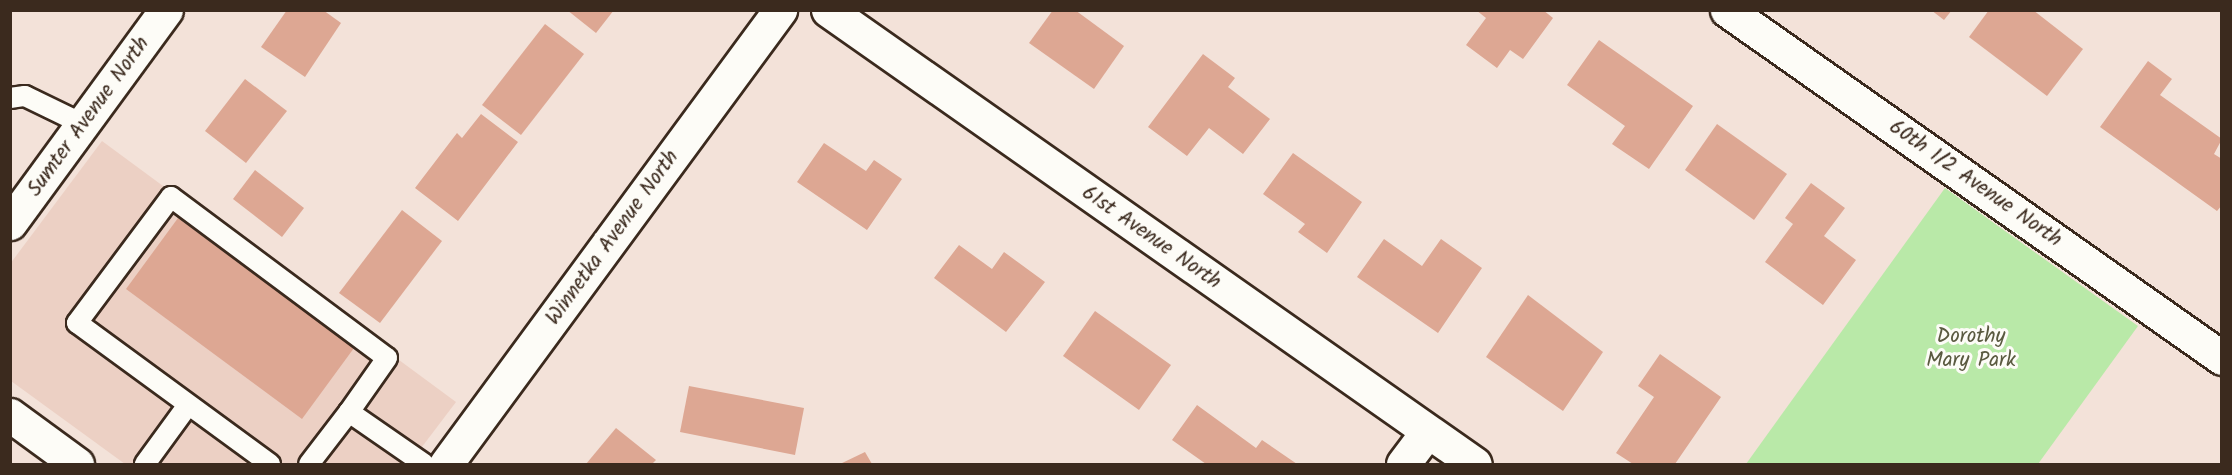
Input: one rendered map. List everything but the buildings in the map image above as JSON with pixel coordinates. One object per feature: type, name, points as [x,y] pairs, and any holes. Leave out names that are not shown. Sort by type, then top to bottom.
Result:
[{"type":"street","name":"Sumter Avenue North","points":[[10,223],[85,125],[166,10]]},
{"type":"street","name":"Winnetka Avenue North","points":[[446,465],[780,10]]},
{"type":"street","name":"61st Avenue North","points":[[828,10],[1475,465]]},
{"type":"street","name":"60th 1/2 Avenue North","points":[[1731,12],[2222,358]]},
{"type":"street","points":[[10,415],[77,465]]},
{"type":"street","points":[[1403,465],[1427,432]]},
{"type":"lane","points":[[10,98],[25,96],[85,125]]},
{"type":"lane","points":[[270,465],[77,323],[171,197],[387,358],[309,465]]},
{"type":"lane","points":[[145,465],[188,405]]},
{"type":"lane","points":[[349,412],[424,465]]},
{"type":"shaded area","points":[[102,141],[456,402],[409,464],[125,464],[11,381],[10,264]]},
{"type":"green space","name":"Dorothy Mary Park","points":[[1945,188],[2138,326],[2038,464],[1746,464]]}]
